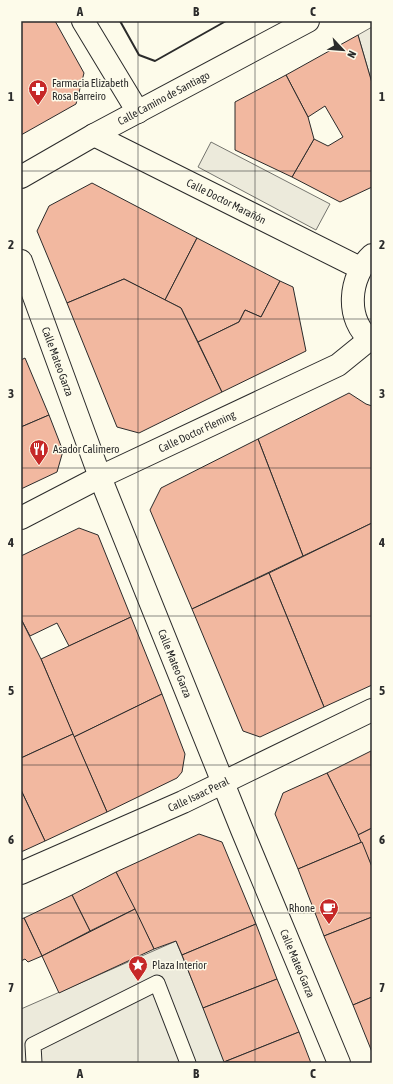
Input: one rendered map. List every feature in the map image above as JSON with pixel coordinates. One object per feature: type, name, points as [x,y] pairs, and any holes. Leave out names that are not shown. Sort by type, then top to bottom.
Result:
[{"type":"street","points":[[83,21],[138,112]]},
{"type":"street","name":"Calle Camino de Santiago","points":[[21,177],[94,135],[308,21]]},
{"type":"street","name":"Calle Doctor Marañón","points":[[94,135],[366,261]]},
{"type":"street","name":"Calle Mateo Garza","points":[[21,260],[100,477],[224,781],[245,837],[340,1063]]},
{"type":"street","points":[[366,261],[353,286],[352,306],[358,324],[371,340]]},
{"type":"street","name":"Calle Doctor Fleming","points":[[21,518],[100,477],[338,365],[371,340]]},
{"type":"street","name":"Calle Isaac Peral","points":[[21,873],[183,802],[224,781],[270,761],[372,710]]},
{"type":"lane","points":[[34,1063],[33,1045],[157,983],[188,1063]]},
{"type":"shaded area","points":[[372,27],[372,83],[358,35]]},
{"type":"shaded area","points":[[211,142],[330,204],[316,230],[198,167]]},
{"type":"shaded area","name":"Plaza Interior","points":[[176,941],[226,1063],[21,1063],[21,1009]]},
{"type":"building","points":[[21,21],[55,21],[84,73],[76,104],[21,135]]},
{"type":"building","points":[[358,35],[372,83],[372,187],[340,202],[292,177],[314,139],[328,146],[343,137],[325,106],[308,117],[286,75]]},
{"type":"building","points":[[286,75],[308,117],[314,139],[292,177],[235,150],[235,102]]},
{"type":"building","points":[[92,183],[197,238],[165,300],[124,279],[67,303],[37,231],[49,206]]},
{"type":"building","points":[[197,238],[280,281],[261,317],[245,310],[239,322],[198,342],[181,308],[165,300]]},
{"type":"building","points":[[124,279],[181,308],[222,392],[139,433],[117,427],[67,303]]},
{"type":"building","points":[[280,281],[293,287],[306,351],[222,392],[198,342],[239,322],[245,310],[261,317]]},
{"type":"building","points":[[25,358],[49,415],[21,427],[21,360]]},
{"type":"building","points":[[349,393],[366,404],[372,406],[372,523],[303,556],[258,439]]},
{"type":"building","points":[[49,415],[63,451],[57,472],[21,489],[21,427]]},
{"type":"building","points":[[258,439],[303,556],[192,609],[150,510],[161,488]]},
{"type":"building","points":[[372,523],[372,685],[324,707],[269,573]]},
{"type":"building","points":[[79,528],[98,535],[131,617],[69,646],[57,623],[30,636],[21,619],[21,556]]},
{"type":"building","points":[[269,573],[324,707],[260,737],[243,731],[192,609]]},
{"type":"building","points":[[131,617],[162,694],[74,737],[41,659]]},
{"type":"building","points":[[21,619],[41,659],[73,734],[21,758]]},
{"type":"building","points":[[162,694],[185,754],[182,772],[177,778],[107,812],[74,737]]},
{"type":"building","points":[[73,734],[107,812],[45,841],[21,790],[21,758]]},
{"type":"building","points":[[371,751],[372,828],[358,835],[327,773]]},
{"type":"building","points":[[327,773],[362,842],[298,869],[275,814],[283,793]]},
{"type":"building","points":[[21,790],[45,841],[21,852]]},
{"type":"building","points":[[372,828],[372,867],[358,835]]},
{"type":"building","points":[[199,834],[222,842],[256,924],[182,955],[176,941],[154,949],[116,872]]},
{"type":"building","points":[[362,842],[372,867],[372,917],[324,936],[298,869]]},
{"type":"building","points":[[116,872],[135,909],[90,931],[72,895]]},
{"type":"building","points":[[72,895],[90,931],[42,956],[24,918]]},
{"type":"building","points":[[135,909],[154,949],[59,993],[42,956]]},
{"type":"building","points":[[372,917],[372,997],[353,1005],[324,936]]},
{"type":"building","points":[[24,918],[42,956],[28,962],[25,959],[21,961],[21,919]]},
{"type":"building","points":[[256,924],[277,979],[203,1008],[182,955]]},
{"type":"building","points":[[277,979],[299,1032],[224,1062],[203,1008]]},
{"type":"building","points":[[372,997],[372,1052],[353,1005]]},
{"type":"building","points":[[299,1032],[311,1063],[224,1062]]},
{"type":"wall","points":[[120,21],[139,55],[155,61],[226,21]]},
{"type":"place","name":"Farmacia Elizabeth Rosa Barreiro","points":[[38,106]]},
{"type":"place","name":"Asador Calimero","points":[[39,466]]},
{"type":"place","name":"Rhone","points":[[329,925]]},
{"type":"place","name":"Plaza Interior","points":[[138,982]]}]
